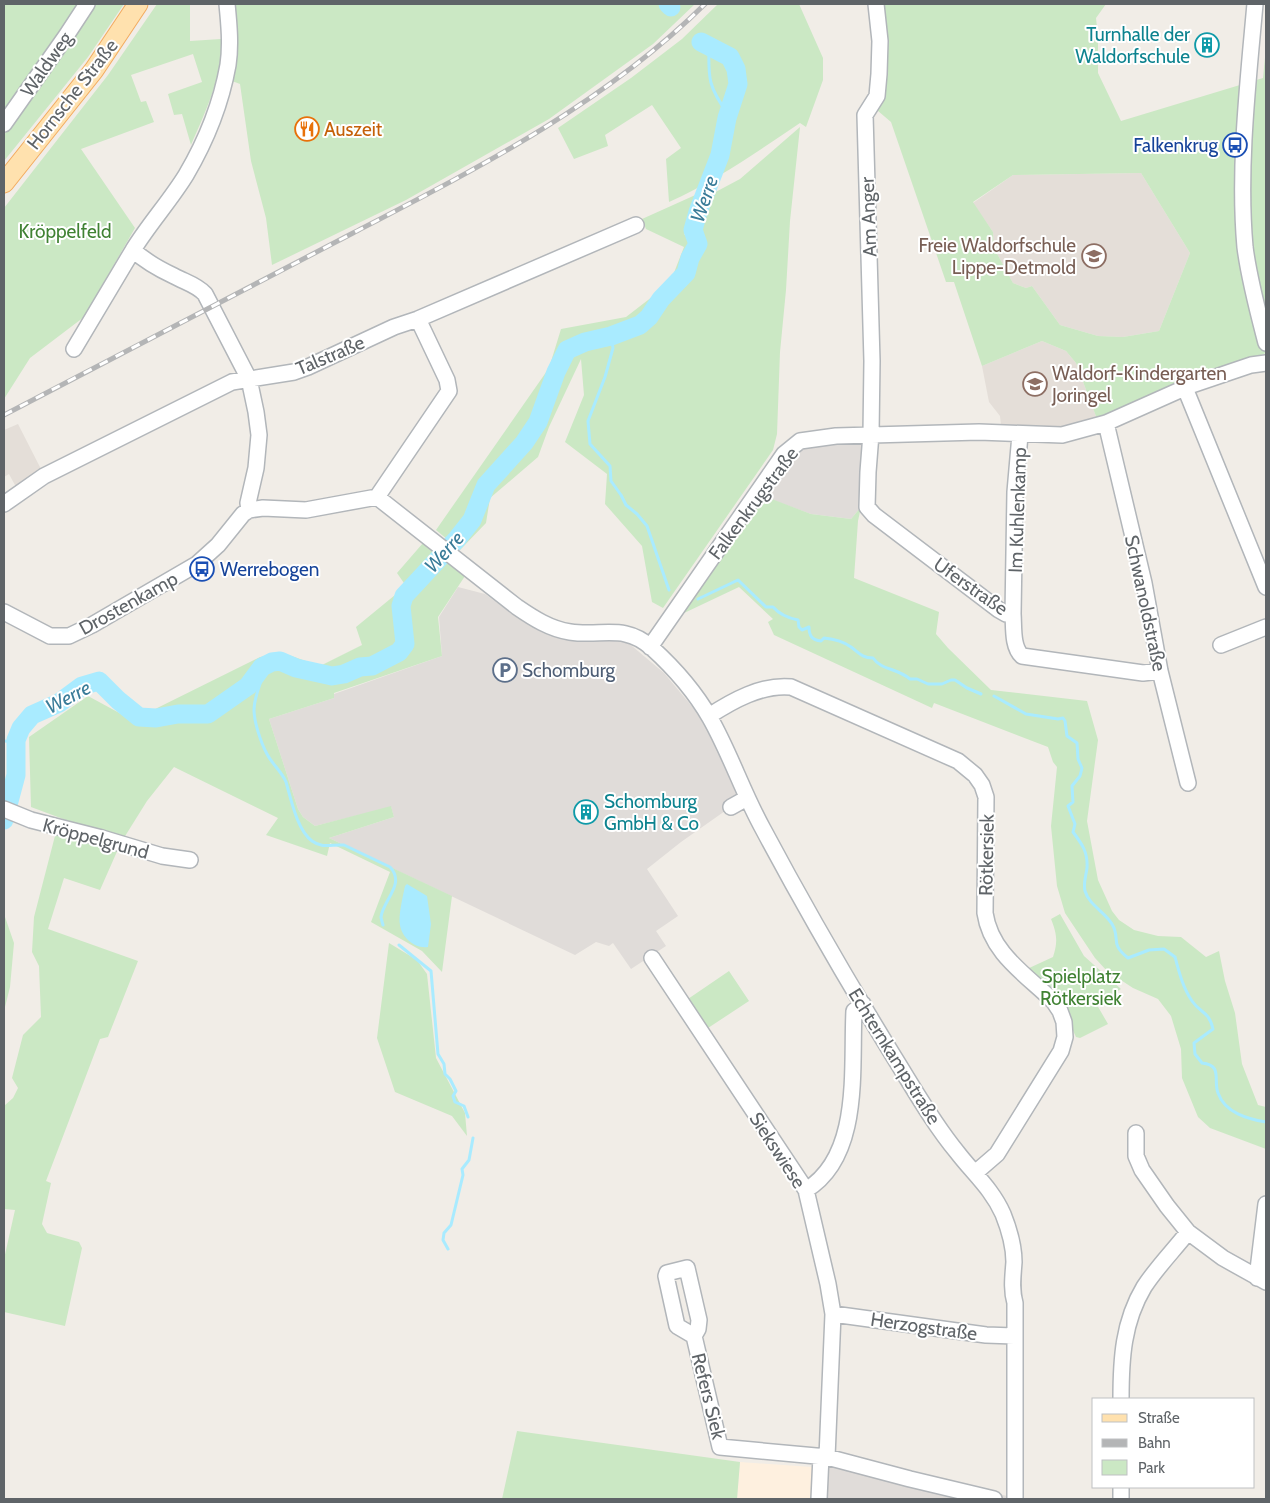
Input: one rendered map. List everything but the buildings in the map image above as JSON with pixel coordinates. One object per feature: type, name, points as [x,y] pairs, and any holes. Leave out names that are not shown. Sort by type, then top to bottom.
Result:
[{"type":"main road","name":"Hornsche Straße","points":[[4,183],[94,70],[138,4]]},
{"type":"street","name":"Waldweg","points":[[4,124],[87,4]]},
{"type":"street","points":[[74,349],[133,250],[185,177],[209,129],[218,108],[228,64],[229,32],[227,4]]},
{"type":"street","name":"Am Anger","points":[[871,434],[872,361],[865,115],[877,96],[880,41],[876,4]]},
{"type":"street","points":[[1255,4],[1243,162],[1244,227],[1249,270],[1266,343]]},
{"type":"street","name":"Talstraße","points":[[4,504],[44,476],[232,382],[294,372],[308,367],[394,327],[418,319],[636,225]]},
{"type":"street","points":[[133,250],[143,259],[175,277],[199,287],[205,294],[249,379],[259,435],[256,468],[248,503],[249,510],[263,508],[306,510],[376,497],[449,391],[447,380],[418,319]]},
{"type":"street","name":"Falkenkrugstraße","points":[[650,647],[684,596],[790,448],[806,439],[871,434],[979,432],[1020,435],[1062,435],[1106,423],[1185,388],[1252,365],[1266,363]]},
{"type":"street","points":[[1185,388],[1266,587]]},
{"type":"street","name":"Schwanoldstraße","points":[[1106,423],[1144,583],[1160,671],[1188,783]]},
{"type":"street","name":"Uferstraße","points":[[871,434],[866,502],[868,510],[999,610],[1006,614],[1013,614],[1016,647],[1022,656],[1134,672],[1160,671]]},
{"type":"street","name":"Im Kuhlenkamp","points":[[1013,614],[1015,492],[1020,435]]},
{"type":"street","points":[[376,497],[517,607],[542,622],[568,631],[629,634],[650,647]]},
{"type":"street","name":"Drostenkamp","points":[[4,612],[50,636],[69,636],[92,625],[197,564],[218,545],[243,514],[249,510]]},
{"type":"street","points":[[1221,644],[1266,627]]},
{"type":"street","name":"Echternkampstraße","points":[[650,647],[683,682],[708,716],[747,798],[792,881],[863,1004],[943,1133],[996,1200],[1002,1214],[1011,1240],[1014,1257],[1012,1295],[1015,1303],[1015,1499]]},
{"type":"street","name":"Rötkersiek","points":[[708,716],[764,689],[781,686],[790,687],[958,762],[968,768],[982,786],[986,804],[985,913],[987,926],[1002,954],[1054,1002],[1060,1011],[1065,1030],[1061,1051],[1014,1127],[997,1154],[975,1173]]},
{"type":"street","points":[[731,807],[747,798]]},
{"type":"street","name":"Kröppelgrund","points":[[10,812],[31,820],[162,856],[190,860]]},
{"type":"street","name":"Siekswiese","points":[[652,958],[806,1190],[833,1314],[824,1456],[818,1499]]},
{"type":"street","points":[[806,1190],[818,1181],[829,1168],[843,1141],[850,1101],[854,1011],[863,1004]]},
{"type":"street","points":[[1136,1133],[1136,1156],[1142,1170],[1188,1232],[1223,1258],[1262,1280],[1266,1204]]},
{"type":"street","points":[[1121,1398],[1122,1352],[1128,1320],[1145,1286],[1188,1232]]},
{"type":"street","name":"Herzogstraße","points":[[833,1314],[986,1335],[1014,1336]]},
{"type":"street","name":"Refers Siek","points":[[694,1336],[720,1447],[824,1456]]},
{"type":"street","points":[[824,1456],[994,1499]]},
{"type":"shaded area","name":"Freie Waldorfschule Lippe-Detmold","points":[[1141,173],[1190,253],[1159,331],[1123,337],[1098,336],[1060,325],[1032,286],[1026,288],[1013,283],[994,248],[993,232],[973,203],[1013,175]]},
{"type":"shaded area","name":"Waldorf-Kindergarten Joringel","points":[[1042,341],[1066,351],[1076,363],[1097,419],[1074,427],[1050,428],[1001,425],[1000,416],[989,402],[982,366]]},
{"type":"shaded area","points":[[18,424],[43,473],[16,487],[9,474],[4,477],[4,430]]},
{"type":"shaded area","points":[[865,443],[861,507],[851,519],[811,514],[770,499],[779,473],[794,455],[804,447]]},
{"type":"shaded area","name":"Schomburg","points":[[458,587],[485,594],[525,623],[624,640],[664,673],[700,716],[709,731],[739,797],[723,805],[725,811],[647,869],[678,916],[656,931],[666,946],[631,969],[613,943],[609,946],[596,942],[575,955],[329,838],[394,817],[391,807],[315,826],[303,817],[298,809],[269,719],[334,698],[334,694],[442,656],[439,617]]},
{"type":"shaded area","points":[[832,1452],[1023,1499],[824,1499],[826,1474]]},
{"type":"shaded area","points":[[740,1462],[812,1467],[811,1499],[737,1499]]},
{"type":"green space","points":[[4,4],[81,4],[4,113]]},
{"type":"green space","points":[[94,4],[124,4],[88,57],[4,161],[4,135]]},
{"type":"green space","name":"Kröppelfeld","points":[[157,4],[190,4],[190,41],[221,39],[220,65],[207,107],[191,145],[182,114],[174,115],[168,94],[202,82],[193,54],[131,75],[141,102],[146,101],[154,122],[81,149],[135,228],[84,317],[30,358],[4,399],[4,208],[108,75]]},
{"type":"green space","points":[[232,4],[695,4],[653,44],[549,119],[406,200],[272,265],[266,218],[251,161],[240,84],[232,81]]},
{"type":"green space","points":[[718,4],[799,4],[823,58],[823,80],[806,127],[800,123],[720,175],[669,202],[666,159],[681,148],[652,105],[605,135],[608,146],[574,159],[558,128],[631,78],[682,39]]},
{"type":"green space","points":[[879,4],[1106,4],[1096,18],[1098,73],[1121,121],[1263,78],[1266,47],[1266,353],[1097,419],[1076,363],[1066,351],[1042,341],[982,366],[954,282],[946,282],[891,122],[871,105]],"holes":[[[1141,173],[1190,253],[1159,331],[1123,337],[1098,336],[1060,325],[1032,286],[1026,288],[1013,283],[994,248],[993,232],[973,202],[1013,175]]]},
{"type":"green space","points":[[800,127],[790,221],[780,352],[777,434],[773,450],[663,608],[652,602],[642,546],[605,504],[607,474],[565,442],[584,395],[581,359],[549,427],[538,457],[490,498],[486,523],[460,550],[436,530],[549,368],[561,329],[626,317],[670,283],[684,247],[646,229],[642,219],[702,192],[684,235],[698,221],[710,195],[740,179]]},
{"type":"green space","points":[[764,496],[811,514],[851,519],[861,507],[858,521],[854,578],[939,612],[936,634],[991,690],[1087,701],[1098,740],[1087,821],[1098,880],[1112,911],[1119,920],[1134,930],[1158,936],[1181,937],[1206,957],[1219,951],[1225,981],[1235,1013],[1242,1064],[1258,1105],[1266,1107],[1266,1149],[1210,1128],[1198,1117],[1182,1078],[1181,1049],[1171,1016],[1158,999],[1133,988],[1107,971],[1095,958],[1065,913],[1057,886],[1051,826],[1057,767],[1053,762],[1048,747],[934,703],[932,708],[774,635],[768,622],[773,619],[739,587],[682,614]]},
{"type":"green space","points":[[423,543],[465,576],[438,617],[442,656],[334,693],[334,698],[269,719],[298,809],[303,817],[315,826],[391,806],[394,817],[329,838],[452,896],[442,972],[422,951],[371,922],[390,872],[330,843],[327,856],[266,835],[278,818],[174,767],[147,801],[122,841],[31,807],[29,737],[88,696],[136,722],[159,726],[139,717],[260,657],[283,653],[320,666],[362,645],[356,627],[406,586],[397,573]]},
{"type":"green space","points":[[56,832],[119,847],[100,890],[64,878],[48,929],[138,961],[108,1037],[100,1039],[46,1181],[51,1183],[42,1224],[47,1233],[79,1242],[82,1248],[65,1326],[4,1312],[4,1259],[15,1210],[4,1209],[4,1106],[13,1098],[18,1088],[12,1078],[23,1035],[41,1017],[39,966],[32,952],[34,917]]},
{"type":"green space","points":[[4,914],[14,943],[10,987],[4,1011]]},
{"type":"green space","name":"Spielplatz Rötkersiek","points":[[1060,914],[1084,956],[1121,989],[1097,1005],[1108,1024],[1080,1038],[1076,1037],[1064,1005],[1027,969],[1053,957],[1056,938],[1051,919]]},
{"type":"green space","points":[[389,943],[417,960],[427,974],[436,1058],[465,1113],[467,1136],[452,1116],[395,1092],[377,1038]]},
{"type":"green space","points":[[729,971],[749,1001],[705,1030],[685,1001]]},
{"type":"green space","points":[[517,1431],[740,1462],[737,1499],[502,1499]]},
{"type":"water","points":[[407,884],[427,896],[431,924],[428,947],[418,946],[410,942],[401,930],[400,911]]},
{"type":"waterway","name":"Werre","points":[[668,4],[671,7]]},
{"type":"waterway","name":"Werre","points":[[4,820],[16,775],[16,740],[21,728],[32,715],[59,703],[82,686],[99,681],[139,717],[156,718],[178,714],[208,714],[248,686],[262,667],[272,662],[280,661],[296,668],[332,676],[344,674],[360,667],[372,666],[399,652],[405,644],[401,606],[404,596],[472,520],[486,485],[524,443],[538,422],[556,372],[567,350],[585,342],[611,336],[640,325],[686,273],[690,258],[698,244],[693,230],[720,155],[727,118],[738,84],[736,69],[730,57],[701,42]]},
{"type":"waterway","points":[[709,47],[711,83],[713,90],[728,114]]},
{"type":"waterway","points":[[611,336],[613,348],[605,377],[588,421],[590,444],[610,466],[611,481],[626,505],[647,526],[669,590]]},
{"type":"waterway","points":[[698,599],[738,580],[766,607],[773,607],[784,616],[798,620],[799,627],[802,630],[809,627],[810,635],[815,640],[821,641],[824,638],[842,642],[863,656],[873,658],[880,665],[905,675],[910,679],[917,679],[928,684],[942,684],[955,680],[981,694]]},
{"type":"waterway","points":[[265,665],[255,699],[254,715],[260,738],[269,758],[286,782],[298,822],[307,836],[316,843],[324,846],[344,845],[390,867],[396,880],[381,917],[383,925]]},
{"type":"waterway","points":[[994,696],[1026,714],[1058,719],[1063,718],[1065,721],[1067,736],[1077,743],[1078,759],[1082,768],[1080,776],[1072,786],[1073,802],[1068,806],[1075,824],[1073,832],[1082,844],[1086,857],[1087,868],[1084,885],[1087,896],[1112,924],[1116,934],[1117,945],[1128,958],[1149,950],[1164,949],[1175,957],[1189,996],[1195,1005],[1207,1016],[1213,1029],[1194,1043],[1195,1054],[1202,1063],[1209,1064],[1215,1070],[1218,1093],[1226,1106],[1245,1117],[1266,1122]]},
{"type":"waterway","points":[[4,741],[16,742]]},
{"type":"waterway","points":[[399,945],[431,971],[438,1054],[444,1064],[445,1074],[456,1091],[453,1096],[455,1102],[464,1106],[468,1117]]},
{"type":"waterway","points":[[448,1249],[443,1240],[444,1233],[451,1225],[463,1175],[462,1169],[469,1160],[473,1138]]},
{"type":"railway","points":[[4,415],[400,209],[538,132],[625,73],[666,40],[705,4]]},
{"type":"place","name":"Turnhalle der Waldorfschule","points":[[1207,45]]},
{"type":"place","name":"Auszeit","points":[[307,129]]},
{"type":"place","name":"Falkenkrug","points":[[1235,145]]},
{"type":"place","name":"Freie Waldorfschule Lippe-Detmold","points":[[1094,256]]},
{"type":"place","name":"Waldorf-Kindergarten Joringel","points":[[1035,384]]},
{"type":"place","name":"Werrebogen","points":[[202,569]]},
{"type":"place","name":"Schomburg","points":[[505,670]]},
{"type":"place","name":"Schomburg GmbH & Co","points":[[586,812]]}]
